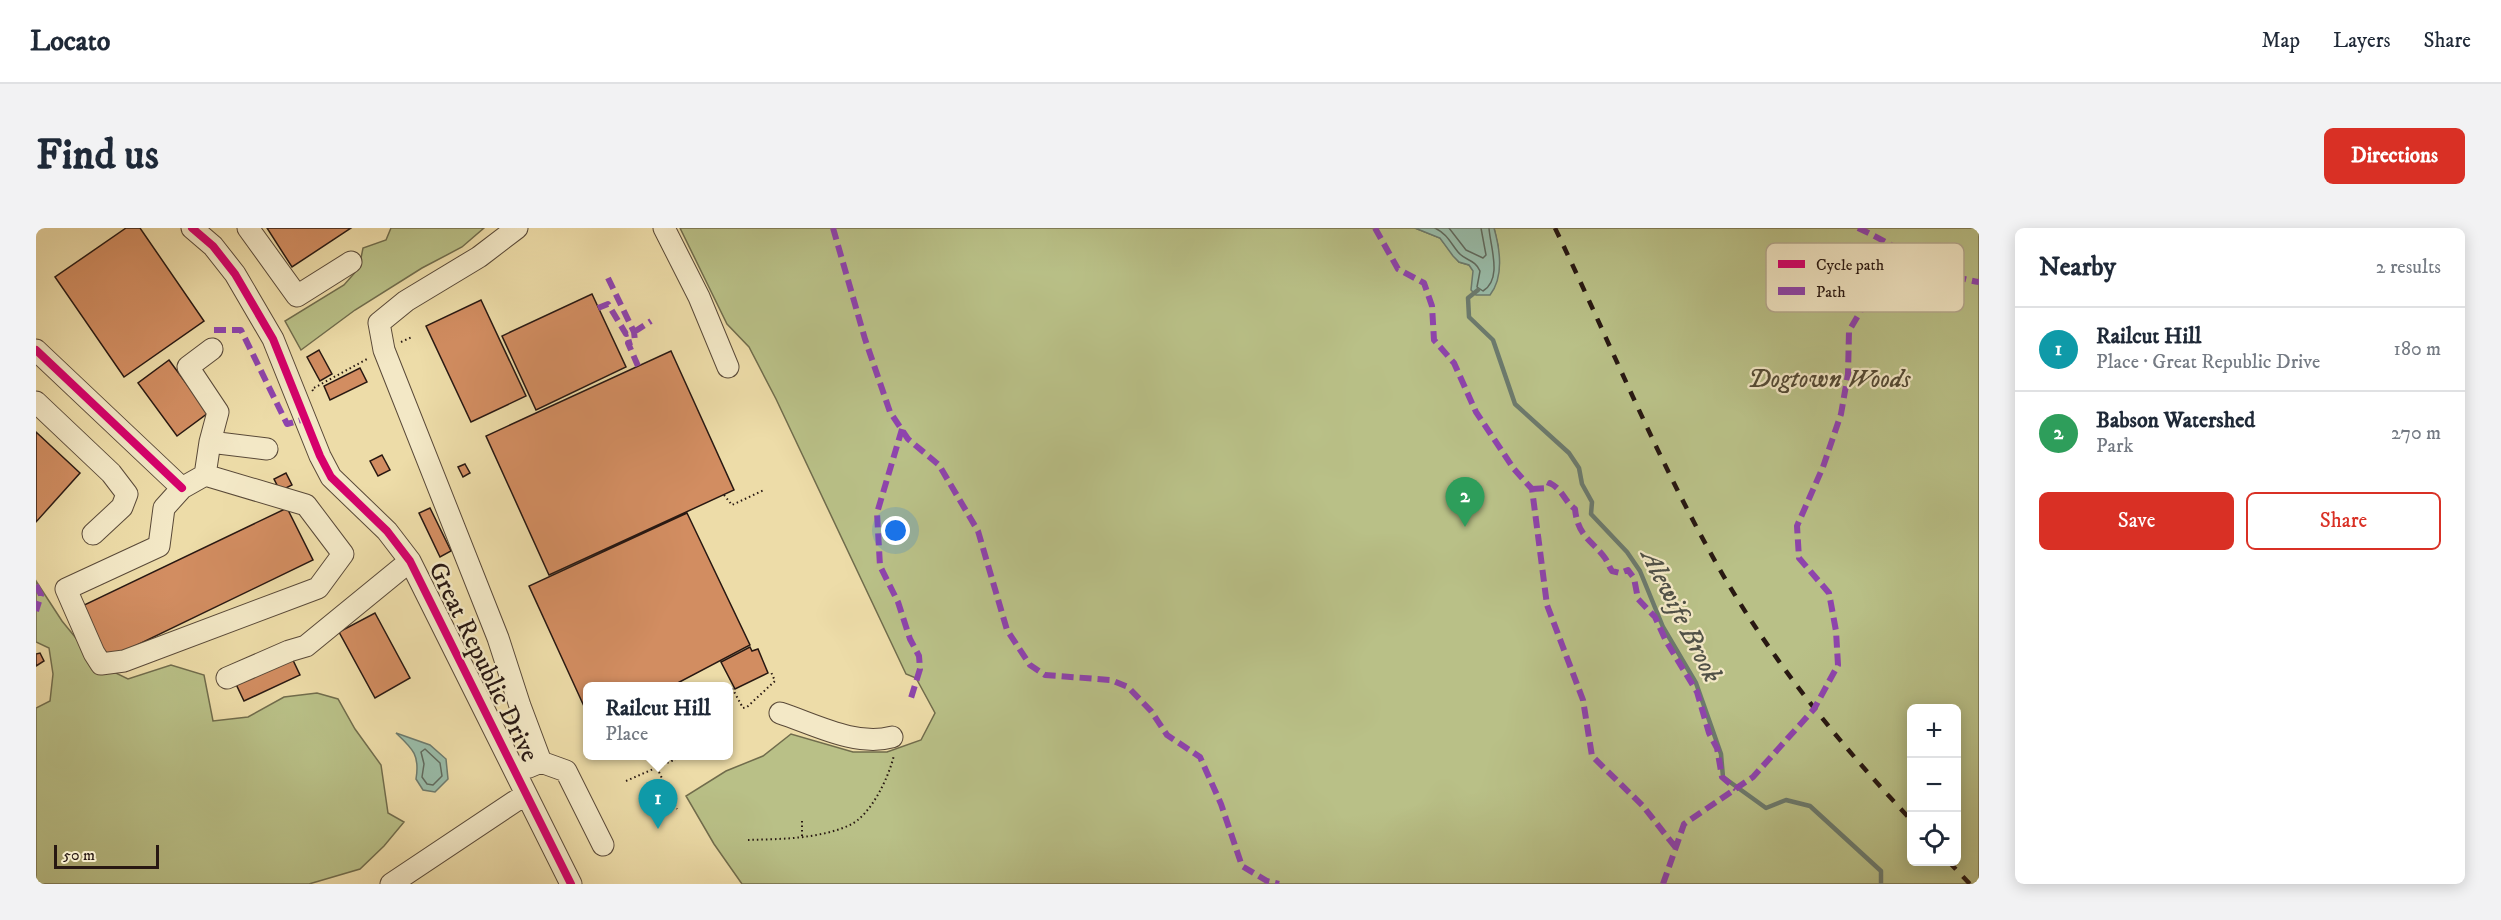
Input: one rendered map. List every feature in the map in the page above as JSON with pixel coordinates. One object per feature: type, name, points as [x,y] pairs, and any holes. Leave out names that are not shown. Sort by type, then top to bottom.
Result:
[{"type":"street","name":"Great Republic Drive","points":[[192,228],[213,246],[235,274],[273,339],[320,456],[331,477],[387,531],[410,561],[571,884]]},
{"type":"street","points":[[248,228],[297,296],[351,262]]},
{"type":"street","points":[[517,228],[479,257],[406,301],[380,322],[384,350],[498,638],[541,762]]},
{"type":"street","points":[[664,228],[699,297],[728,367]]},
{"type":"street","points":[[205,475],[218,412],[188,367],[212,349]]},
{"type":"street","points":[[36,350],[182,488]]},
{"type":"street","points":[[36,402],[111,473],[127,494],[122,507],[93,534]]},
{"type":"street","points":[[210,442],[267,449]]},
{"type":"street","points":[[205,475],[306,505],[343,554],[318,588],[124,661],[101,664],[66,589],[159,546],[164,508],[182,488],[205,475]]},
{"type":"street","points":[[226,678],[306,646],[410,561]]},
{"type":"street","points":[[780,712],[856,738],[881,740],[892,737]]},
{"type":"street","points":[[515,773],[541,762],[567,771],[603,845]]},
{"type":"street","points":[[391,884],[526,794]]},
{"type":"path","points":[[315,400],[312,389],[412,337]]},
{"type":"path","points":[[724,495],[732,506],[764,490]]},
{"type":"path","points":[[733,690],[743,708],[747,707],[775,681],[771,672]]},
{"type":"path","points":[[748,840],[802,836],[851,824],[861,816],[878,794],[889,773],[894,753],[892,737]]},
{"type":"path","points":[[626,781],[674,760]]},
{"type":"path","points":[[657,768],[677,809]]},
{"type":"path","points":[[802,819],[802,836]]},
{"type":"green space","points":[[391,228],[484,228],[462,247],[422,268],[355,310],[301,350],[285,321],[344,285],[359,268],[363,248],[386,240]]},
{"type":"green space","name":"Dogtown Woods","points":[[680,228],[1415,228],[1440,238],[1459,262],[1469,265],[1474,271],[1474,277],[1499,269],[1494,228],[1979,228],[1979,884],[742,884],[714,844],[686,796],[726,771],[763,756],[791,734],[853,752],[887,752],[921,740],[935,713],[916,678],[906,674],[776,399],[749,347],[727,324]]},
{"type":"green space","points":[[36,581],[62,621],[97,664],[128,679],[171,665],[204,675],[213,721],[248,717],[284,697],[317,693],[338,699],[355,729],[381,765],[388,813],[404,822],[384,846],[360,869],[309,884],[36,884],[36,708],[50,701],[53,674],[49,648],[36,642]]},
{"type":"water","points":[[1415,228],[1494,228],[1500,263],[1497,280],[1490,295],[1476,295],[1471,290],[1473,271],[1469,265],[1459,262],[1440,238]]},
{"type":"water","points":[[396,733],[430,745],[446,759],[448,779],[435,792],[423,790],[416,779],[417,764],[414,753]]},
{"type":"building","points":[[126,228],[140,228],[204,321],[124,377],[55,277]]},
{"type":"building","points":[[267,228],[351,228],[292,267]]},
{"type":"building","points":[[592,294],[626,367],[536,410],[502,336]]},
{"type":"building","points":[[481,300],[526,396],[471,422],[426,326]]},
{"type":"building","points":[[319,350],[332,374],[320,381],[307,357]]},
{"type":"building","points":[[671,351],[734,490],[549,575],[486,436]]},
{"type":"building","points":[[169,360],[208,413],[177,436],[138,383]]},
{"type":"building","points":[[360,368],[367,382],[330,400],[324,386]]},
{"type":"building","points":[[36,432],[80,473],[36,522]]},
{"type":"building","points":[[382,455],[390,470],[378,476],[370,461]]},
{"type":"building","points":[[465,464],[470,473],[463,477],[458,467]]},
{"type":"building","points":[[286,473],[292,485],[280,491],[274,479]]},
{"type":"building","points":[[287,508],[313,560],[106,660],[80,607]]},
{"type":"building","points":[[430,508],[451,551],[440,557],[419,513]]},
{"type":"building","points":[[687,513],[750,645],[680,682],[583,682],[583,704],[529,586]]},
{"type":"building","points":[[375,613],[410,678],[375,698],[339,632]]},
{"type":"building","points":[[750,647],[752,651],[758,649],[768,673],[735,689],[721,662]]},
{"type":"building","points":[[40,653],[44,661],[36,666],[36,654]]},
{"type":"building","points":[[291,656],[300,675],[244,701],[235,682]]},
{"type":"waterway","name":"Alewife Brook","points":[[1478,290],[1468,298],[1469,317],[1493,340],[1515,404],[1569,453],[1579,468],[1582,484],[1592,502],[1591,514],[1627,552],[1640,571],[1663,627],[1696,683],[1721,754],[1723,777],[1766,808],[1786,800],[1810,806],[1881,871],[1881,884]]},
{"type":"railway","points":[[1555,228],[1669,472],[1731,589],[1802,693],[1907,816]]},
{"type":"railway","points":[[1953,866],[1970,884]]},
{"type":"marked path","points":[[833,228],[865,339],[890,412],[908,439],[939,465],[978,531],[1007,630],[1030,665],[1045,675],[1111,680],[1128,687],[1151,711],[1167,735],[1200,757],[1221,804],[1242,866],[1267,881],[1279,884]]},
{"type":"marked path","points":[[1375,228],[1398,269],[1424,283],[1432,306],[1434,340],[1454,363],[1476,412],[1514,469],[1532,489],[1547,605],[1583,700],[1592,756],[1643,806],[1676,848]]},
{"type":"marked path","points":[[1858,228],[1888,243]]},
{"type":"marked path","points":[[608,278],[634,332],[635,341],[628,343],[638,366]]},
{"type":"marked path","points":[[1964,278],[1979,282]]},
{"type":"marked path","points":[[598,308],[608,304],[626,334],[634,332],[651,321]]},
{"type":"marked path","points":[[1663,884],[1684,824],[1753,777],[1814,709],[1838,665],[1836,631],[1829,593],[1799,558],[1797,526],[1823,467],[1841,414],[1848,374],[1849,331],[1860,312]]},
{"type":"marked path","points":[[214,330],[241,330],[287,424],[305,419]]},
{"type":"marked path","points":[[902,429],[877,513],[880,566],[898,602],[910,639],[919,656],[920,669],[911,698]]},
{"type":"marked path","points":[[1532,489],[1548,488],[1550,483],[1555,486],[1575,509],[1582,532],[1605,558],[1612,571],[1620,573],[1628,570],[1634,578],[1638,599],[1655,617],[1666,641],[1697,692],[1709,733],[1717,748],[1722,777],[1736,789]]},
{"type":"marked path","points":[[36,585],[41,595],[36,611]]},
{"type":"cycle path","points":[[192,228],[213,246],[235,274],[273,339],[320,456],[331,477],[387,531],[410,561],[571,884]]},
{"type":"cycle path","points":[[36,350],[182,488]]},
{"type":"place","name":"Babson Watershed","points":[[1465,527]]},
{"type":"place","name":"Railcut Hill","points":[[658,829]]}]
